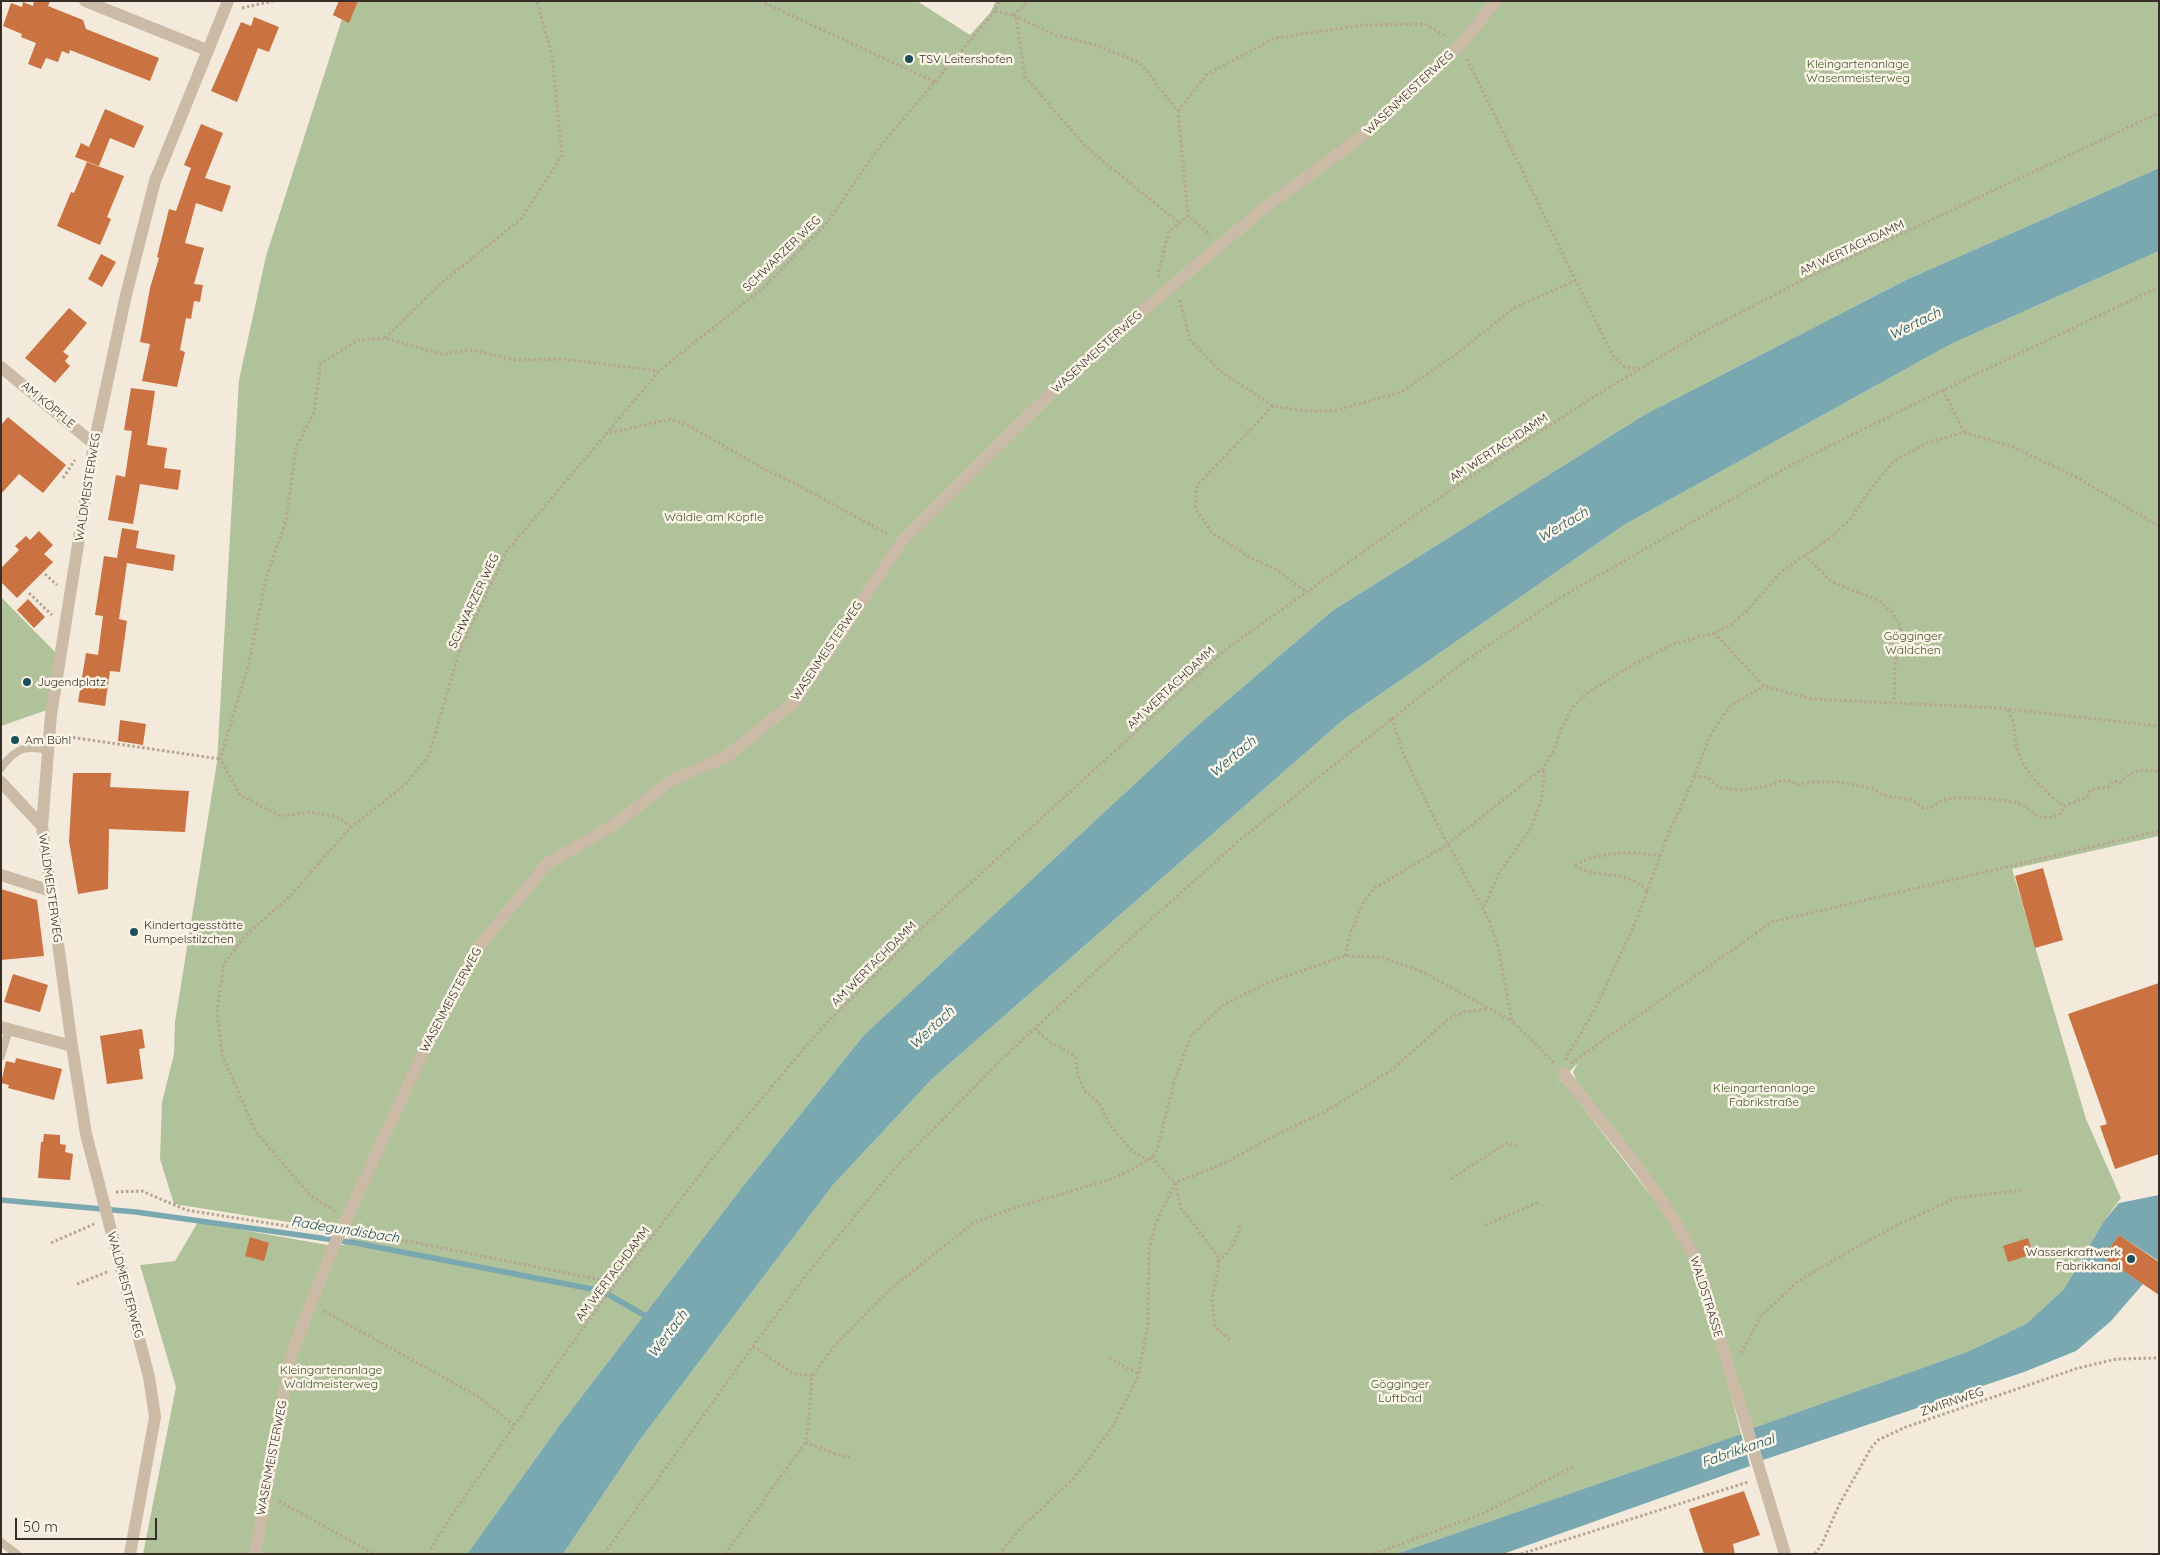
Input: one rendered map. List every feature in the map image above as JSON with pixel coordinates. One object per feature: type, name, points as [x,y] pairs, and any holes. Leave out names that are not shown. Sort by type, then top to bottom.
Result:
[{"type":"street","points":[[85,1],[207,50]]},
{"type":"street","name":"WASENMEISTERWEG","points":[[254,1554],[291,1355],[333,1248],[419,1060],[476,950],[547,864],[615,824],[672,780],[727,756],[794,702],[902,541],[1102,345],[1263,209],[1361,137],[1460,45],[1496,1]]},
{"type":"street","name":"WALDMEISTERWEG","points":[[130,1554],[155,1418],[149,1377],[86,1134],[42,826],[48,750],[65,627],[94,444],[126,294],[155,180],[226,7]]},
{"type":"street","name":"AM KÖPFLE","points":[[1,367],[94,444]]},
{"type":"street","points":[[1,782],[42,826]]},
{"type":"street","points":[[1,875],[51,891]]},
{"type":"street","points":[[5,1028],[72,1046]]},
{"type":"street","name":"WALDSTRASSE","points":[[1563,1073],[1657,1193],[1684,1235],[1697,1262],[1729,1373],[1786,1554]]},
{"type":"lane","points":[[1,768],[12,753],[31,746],[48,750]]},
{"type":"lane","points":[[1,1056],[5,1028]]},
{"type":"lane","points":[[1,1542],[17,1554]]},
{"type":"path","points":[[226,7],[273,1]]},
{"type":"path","points":[[385,338],[440,284],[521,218],[562,156],[552,56],[536,1]]},
{"type":"path","points":[[760,1],[936,82]]},
{"type":"path","name":"SCHWARZER WEG","points":[[344,1227],[310,1194],[256,1132],[222,1055],[217,1011],[224,964],[244,937],[292,894],[351,827],[406,784],[429,755],[460,649],[508,551],[659,370],[764,287],[827,223],[877,150],[995,11],[999,1]]},
{"type":"path","points":[[1015,16],[1029,1]]},
{"type":"path","points":[[995,11],[1015,16],[1055,35],[1096,45],[1140,63],[1178,111],[1188,216],[1221,244]]},
{"type":"path","points":[[1015,16],[1025,77],[1086,147],[1179,223]]},
{"type":"path","points":[[1178,111],[1207,74],[1275,38],[1363,25],[1425,24],[1460,45],[1614,358],[1625,367],[1639,369]]},
{"type":"path","name":"AM WERTACHDAMM","points":[[428,1554],[450,1518],[514,1425],[610,1291],[725,1142],[820,1030],[927,923],[1226,650],[1306,591],[1455,488],[1639,369],[1698,334],[1811,276],[2159,114]]},
{"type":"path","points":[[1164,292],[1158,273],[1169,231],[1188,216]]},
{"type":"path","points":[[1176,281],[1190,340],[1220,371],[1273,406],[1304,411],[1333,411],[1401,392],[1455,355],[1514,308],[1577,280]]},
{"type":"path","points":[[604,1554],[807,1274],[893,1170],[1035,1028],[1242,838],[1465,661],[1561,597],[1795,463],[2159,287]]},
{"type":"path","points":[[351,827],[337,817],[311,812],[280,816],[240,796],[220,759],[249,663],[266,578],[286,521],[296,448],[314,412],[321,363],[358,340],[385,338],[441,354],[472,350],[514,360],[564,359],[659,370]]},
{"type":"path","points":[[1943,390],[1964,432]]},
{"type":"path","points":[[1273,406],[1197,484],[1195,508],[1212,533],[1250,557],[1277,570],[1306,591]]},
{"type":"path","points":[[604,434],[670,418],[691,427],[764,469],[902,541]]},
{"type":"path","points":[[1345,956],[1350,934],[1364,902],[1375,888],[1448,844],[1543,768],[1554,750],[1562,725],[1572,708],[1587,693],[1626,669],[1673,644],[1714,633],[1730,625],[1741,616],[1781,572],[1804,554],[1830,538],[1852,517],[1871,488],[1894,461],[1927,443],[1964,432],[2013,447],[2076,477],[2159,526]]},
{"type":"path","points":[[1804,554],[1832,582],[1880,601],[1897,620],[1901,627],[1895,666],[1894,703]]},
{"type":"path","points":[[29,593],[65,627]]},
{"type":"path","points":[[1714,633],[1764,686],[1812,699],[2007,710],[2159,726]]},
{"type":"path","points":[[1563,1073],[1568,1054],[1597,1004],[1634,926],[1660,856],[1711,733],[1731,705],[1764,686]]},
{"type":"path","points":[[2007,710],[2015,723],[2017,749],[2031,774],[2050,795],[2064,806]]},
{"type":"path","points":[[1392,718],[1402,751],[1448,844],[1483,908],[1498,948],[1512,1021]]},
{"type":"path","points":[[50,734],[220,759]]},
{"type":"path","points":[[1483,908],[1499,873],[1531,828],[1541,801],[1544,780],[1543,768]]},
{"type":"path","points":[[1694,776],[1707,778],[1720,788],[1744,790],[1768,786],[1783,780],[1791,781],[1798,785],[1810,782],[1840,782],[1874,789],[1883,795],[1912,800],[1923,808],[1931,808],[1937,802],[1950,798],[1999,799],[2019,803],[2027,807],[2034,815],[2051,818],[2059,815],[2064,806],[2087,797],[2090,790],[2108,787],[2115,781],[2120,782],[2135,770],[2159,772]]},
{"type":"path","points":[[1563,1073],[1575,1058],[1772,922],[2159,831]]},
{"type":"path","points":[[1647,891],[1641,883],[1632,879],[1596,874],[1582,870],[1574,865],[1583,860],[1621,852],[1640,852],[1660,856]]},
{"type":"path","points":[[725,1554],[805,1443],[808,1429],[812,1376],[836,1344],[888,1291],[973,1223],[1017,1207],[1112,1179],[1152,1157],[1156,1150],[1174,1082],[1191,1036],[1223,1005],[1267,983],[1345,956],[1382,956],[1425,973],[1512,1021],[1563,1073]]},
{"type":"path","points":[[999,1554],[1020,1530],[1076,1477],[1110,1429],[1139,1374],[1148,1325],[1149,1250],[1156,1223],[1175,1183],[1226,1162],[1326,1111],[1393,1069],[1447,1020],[1464,1012],[1489,1009]]},
{"type":"path","points":[[1035,1028],[1051,1044],[1067,1050],[1075,1057],[1078,1075],[1084,1090],[1099,1103],[1110,1125],[1133,1152],[1148,1160]]},
{"type":"path","points":[[1452,1179],[1507,1143],[1517,1146]]},
{"type":"path","points":[[1152,1157],[1175,1183],[1181,1208],[1218,1256],[1212,1297],[1215,1327],[1230,1340]]},
{"type":"path","points":[[1729,1373],[1761,1316],[1797,1282],[1899,1224],[1956,1198],[2023,1190]]},
{"type":"path","points":[[101,1195],[142,1191],[186,1210],[323,1232],[344,1227],[617,1283]]},
{"type":"path","points":[[1485,1225],[1539,1202]]},
{"type":"path","points":[[51,1243],[107,1218]]},
{"type":"path","points":[[1218,1261],[1229,1253],[1236,1242],[1240,1225]]},
{"type":"path","points":[[77,1284],[120,1268]]},
{"type":"path","points":[[311,1304],[477,1396],[514,1425]]},
{"type":"path","points":[[753,1346],[792,1373],[812,1376]]},
{"type":"path","points":[[1110,1358],[1139,1374]]},
{"type":"path","name":"ZWIRNWEG","points":[[1815,1554],[1822,1544],[1839,1505],[1871,1448],[1878,1440],[1906,1427],[2078,1368],[2117,1359],[2159,1358]]},
{"type":"path","points":[[805,1443],[815,1445],[838,1456],[851,1457]]},
{"type":"path","points":[[1374,1554],[1484,1513],[1574,1466]]},
{"type":"path","points":[[1521,1554],[1534,1552],[1761,1473]]},
{"type":"path","points":[[266,1494],[374,1554]]},
{"type":"green space","name":"Wäldle am Köpfle","points":[[339,1],[917,1],[970,35],[990,13],[996,1],[2159,1],[2159,168],[1906,280],[1644,415],[1332,611],[1196,727],[864,1035],[740,1190],[559,1426],[467,1554],[143,1554],[176,1387],[140,1265],[175,1261],[198,1222],[333,1246],[355,1243],[339,1230],[174,1204],[160,1159],[162,1102],[174,1054],[175,1022],[217,762],[239,380],[266,256],[342,19],[333,15]]},
{"type":"green space","name":"Gögginger Wäldchen","points":[[2159,251],[2159,836],[2012,869],[2086,1119],[2121,1198],[2104,1221],[2064,1289],[2026,1324],[1967,1352],[1753,1428],[1701,1261],[1577,1082],[1573,1072],[1578,1063],[1557,1084],[1562,1080],[1682,1236],[1697,1262],[1741,1434],[1396,1554],[563,1554],[639,1441],[833,1185],[932,1079],[1343,720],[1624,525],[1951,344]]},
{"type":"green space","name":"Jugendplatz","points":[[1,597],[57,654],[47,710],[1,726]]},
{"type":"water","name":"Wertach","points":[[2159,168],[2159,251],[1951,344],[1624,525],[1343,720],[932,1079],[833,1185],[639,1441],[563,1554],[467,1554],[559,1426],[740,1190],[864,1035],[1196,727],[1332,611],[1644,415],[1906,280]]},
{"type":"water","points":[[2159,1195],[2159,1261],[2119,1235],[2103,1257],[2143,1284],[2111,1321],[2076,1351],[2024,1372],[1763,1460],[1753,1428],[1967,1352],[2026,1324],[2064,1289],[2104,1221],[2119,1203]]},
{"type":"water","name":"Fabrikkanal","points":[[1741,1434],[1750,1466],[1503,1554],[1396,1554]]},
{"type":"building","points":[[34,1],[50,1],[48,6],[83,20],[86,29],[159,58],[150,81],[70,50],[69,54],[62,51],[58,62],[46,58],[41,69],[28,64],[36,43],[21,37],[22,34],[3,26],[11,3],[22,7],[23,2],[33,6]]},
{"type":"building","points":[[339,1],[358,1],[349,23],[333,15]]},
{"type":"building","points":[[254,17],[279,27],[269,52],[258,48],[237,102],[211,91],[241,22],[251,26]]},
{"type":"building","points":[[105,109],[144,126],[134,148],[110,138],[99,166],[75,157],[81,143],[89,147]]},
{"type":"building","points":[[201,124],[223,133],[205,178],[231,186],[222,212],[196,203],[185,243],[204,248],[194,284],[203,285],[200,302],[194,301],[191,319],[186,318],[180,350],[185,352],[177,387],[142,381],[150,344],[140,342],[150,288],[159,258],[157,257],[169,209],[176,211],[191,168],[184,165]]},
{"type":"building","points":[[87,162],[124,176],[107,217],[111,219],[100,245],[57,226],[71,192],[74,193]]},
{"type":"building","points":[[101,254],[116,262],[102,287],[88,279]]},
{"type":"building","points":[[69,308],[87,323],[63,352],[69,356],[65,361],[70,366],[55,383],[25,358]]},
{"type":"building","points":[[131,388],[155,391],[147,445],[167,448],[164,468],[181,470],[178,490],[140,484],[133,524],[108,520],[116,475],[125,477],[132,431],[124,430]]},
{"type":"building","points":[[8,417],[66,465],[43,493],[19,474],[1,494],[1,425]]},
{"type":"building","points":[[122,528],[139,531],[136,548],[175,555],[173,571],[127,563],[119,619],[127,621],[120,672],[110,671],[105,706],[78,702],[86,653],[98,655],[103,616],[95,615],[104,556],[117,558]]},
{"type":"building","points":[[39,531],[53,545],[44,554],[53,562],[17,598],[1,582],[1,568],[19,550],[15,546],[26,536],[30,540]]},
{"type":"building","points":[[28,599],[45,617],[34,628],[17,610]]},
{"type":"building","points":[[120,720],[146,724],[143,745],[118,741]]},
{"type":"building","points":[[73,773],[111,773],[110,787],[189,791],[185,832],[109,829],[108,889],[78,894],[69,841]]},
{"type":"building","points":[[2043,868],[2063,940],[2035,948],[2015,876]]},
{"type":"building","points":[[1,889],[37,900],[44,956],[1,960]]},
{"type":"building","points":[[13,974],[48,985],[40,1012],[4,1002]]},
{"type":"building","points":[[2159,983],[2159,1154],[2115,1169],[2100,1126],[2107,1124],[2068,1014]]},
{"type":"building","points":[[142,1029],[145,1048],[139,1049],[143,1079],[107,1084],[100,1036]]},
{"type":"building","points":[[16,1058],[62,1069],[54,1100],[8,1088],[9,1085],[1,1083],[6,1061],[15,1063]]},
{"type":"building","points":[[44,1134],[60,1135],[60,1144],[66,1145],[65,1152],[73,1154],[70,1180],[38,1178],[41,1142],[43,1142]]},
{"type":"building","name":"Wasserkraftwerk Fabrikkanal","points":[[2119,1235],[2159,1262],[2159,1295],[2103,1257]]},
{"type":"building","points":[[250,1237],[269,1243],[264,1261],[245,1256]]},
{"type":"building","points":[[2028,1238],[2033,1254],[2008,1262],[2003,1246]]},
{"type":"building","points":[[1744,1491],[1760,1535],[1733,1544],[1735,1554],[1704,1554],[1689,1509]]},
{"type":"waterway","name":"Radegundisbach","points":[[1,1200],[136,1212],[356,1243],[602,1291],[644,1315],[650,1316]]},
{"type":"place","name":"TSV Leitershofen","points":[[909,59]]},
{"type":"place","name":"Jugendplatz","points":[[27,682]]},
{"type":"place","name":"Am Bühl","points":[[15,740]]},
{"type":"place","name":"Kindertagesstätte Rumpelstilzchen","points":[[134,932]]},
{"type":"place","name":"Wasserkraftwerk Fabrikkanal","points":[[2131,1259]]},
{"type":"park label","name":"Kleingartenanlage Wasenmeisterweg","points":[[1858,71]]},
{"type":"park label","name":"Kleingartenanlage Fabrikstraße","points":[[1764,1095]]},
{"type":"park label","name":"Kleingartenanlage Waldmeisterweg","points":[[331,1377]]},
{"type":"park label","name":"Gögginger Luftbad","points":[[1400,1391]]}]
